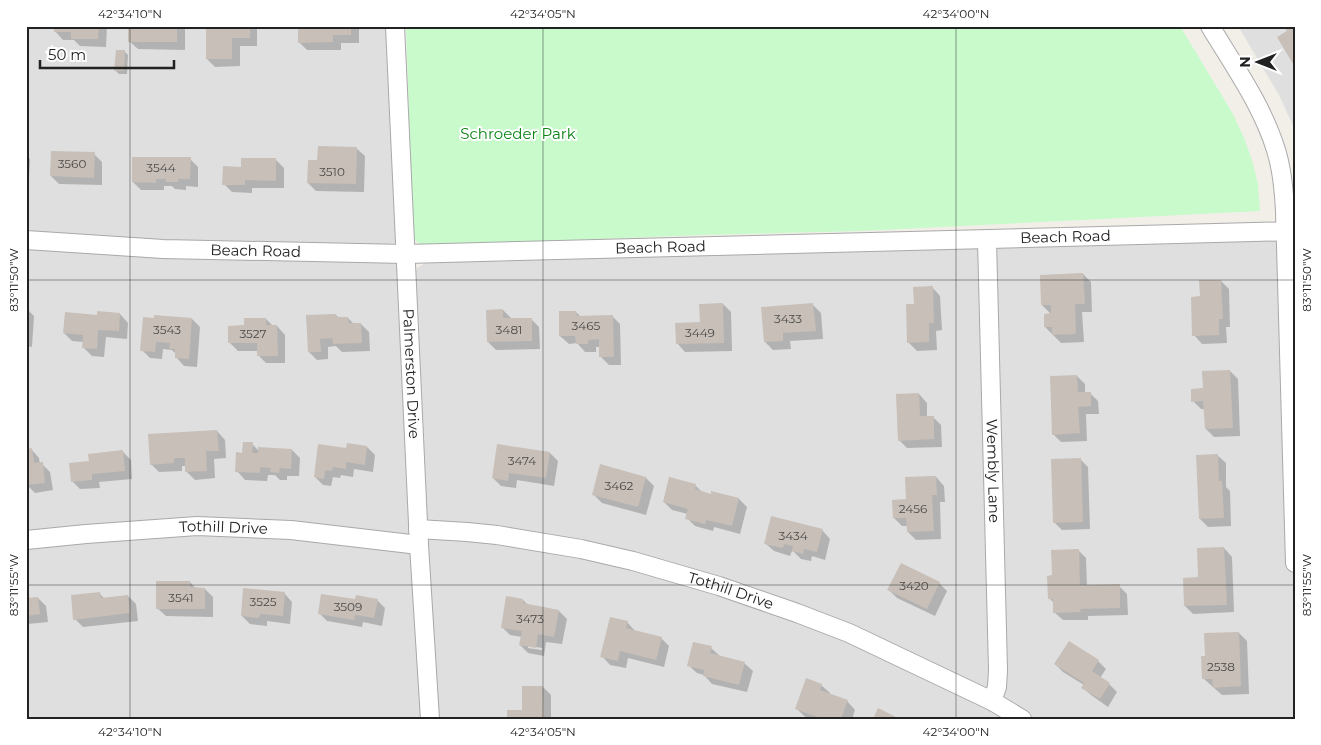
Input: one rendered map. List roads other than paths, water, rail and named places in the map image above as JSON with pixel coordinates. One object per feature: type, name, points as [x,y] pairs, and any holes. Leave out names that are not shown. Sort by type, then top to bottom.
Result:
[{"type":"street","name":"Palmerston Drive","points":[[396,26],[419,537],[430,719]]},
{"type":"street","points":[[1210,26],[1254,100],[1269,131],[1281,169],[1290,231],[1295,563]]},
{"type":"street","name":"Beach Road","points":[[26,240],[163,248],[406,254],[1290,231]]},
{"type":"street","name":"Wembly Lane","points":[[987,240],[998,670],[997,687],[992,701]]},
{"type":"street","name":"Tothill Drive","points":[[26,540],[198,526],[419,537],[467,532],[526,539],[607,555],[675,573],[797,613],[849,633],[992,701],[1022,719]]},
{"type":"park label","name":"Schroeder Park","points":[[518,134]]}]
